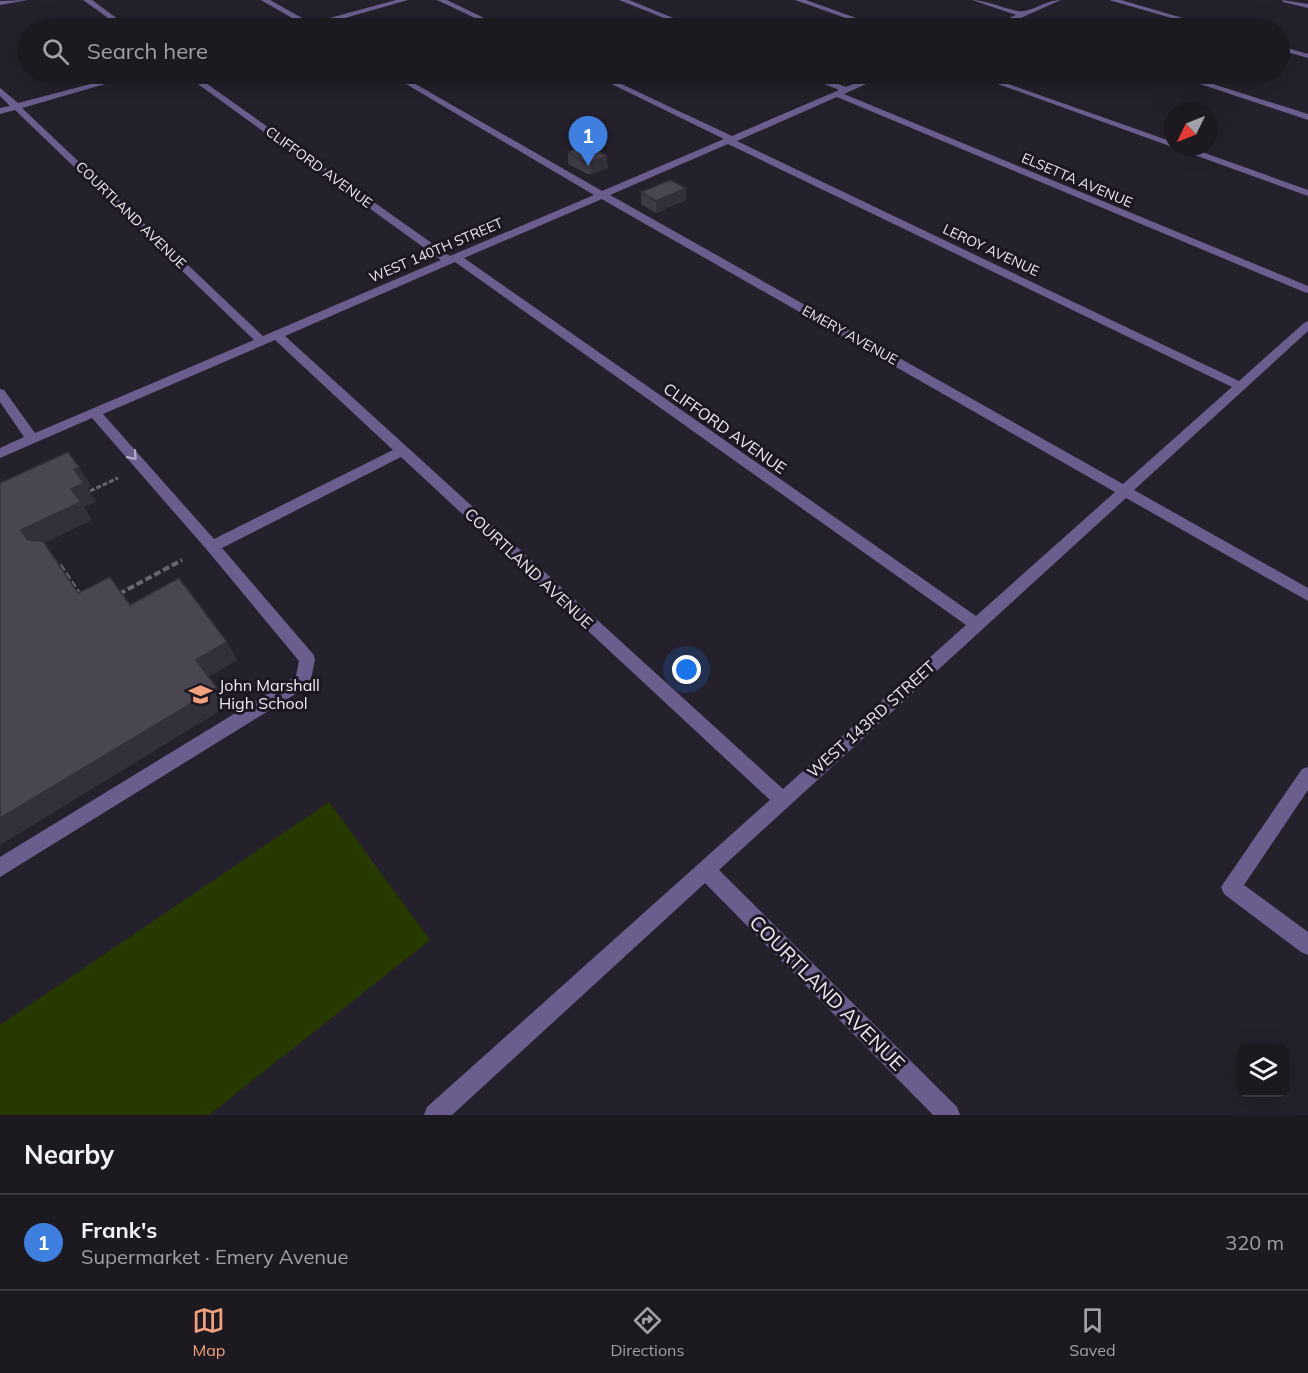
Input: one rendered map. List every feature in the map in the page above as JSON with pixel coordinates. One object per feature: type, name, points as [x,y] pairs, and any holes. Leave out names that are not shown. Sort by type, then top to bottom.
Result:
[{"type":"street","points":[[0,3],[24,0]]},
{"type":"street","points":[[87,0],[112,18]]},
{"type":"street","points":[[266,0],[297,18]]},
{"type":"street","points":[[343,18],[404,0]]},
{"type":"street","points":[[441,0],[480,18]]},
{"type":"street","points":[[623,0],[669,18]]},
{"type":"street","points":[[799,0],[851,18]]},
{"type":"street","points":[[976,0],[1022,14]]},
{"type":"street","points":[[1013,18],[1057,0]]},
{"type":"street","points":[[1113,0],[1177,18]]},
{"type":"street","points":[[1286,0],[1308,6]]},
{"type":"street","points":[[1290,51],[1308,56]]},
{"type":"street","points":[[0,111],[100,84]]},
{"type":"street","name":"CLIFFORD AVENUE","points":[[202,84],[976,624]]},
{"type":"street","name":"EMERY AVENUE","points":[[410,84],[1308,595]]},
{"type":"street","name":"LEROY AVENUE","points":[[616,84],[1240,386]]},
{"type":"street","name":"ELSETTA AVENUE","points":[[824,84],[1308,290]]},
{"type":"street","name":"WEST 140TH STREET","points":[[0,453],[860,84]]},
{"type":"street","points":[[1002,84],[1164,142]]},
{"type":"street","points":[[1205,84],[1308,117]]},
{"type":"street","name":"COURTLAND AVENUE","points":[[0,91],[261,340]]},
{"type":"street","points":[[1204,156],[1308,193]]},
{"type":"street","name":"WEST 143RD STREET","points":[[435,1115],[1308,324]]},
{"type":"street","name":"COURTLAND AVENUE","points":[[277,335],[782,800]]},
{"type":"street","points":[[0,393],[32,439]]},
{"type":"street","points":[[0,868],[304,680],[307,659],[212,546],[94,412]]},
{"type":"street","points":[[212,546],[402,451]]},
{"type":"street","points":[[1308,776],[1231,887],[1308,945]]},
{"type":"street","name":"COURTLAND AVENUE","points":[[705,870],[949,1115]]},
{"type":"path","points":[[90,491],[118,478]]},
{"type":"path","points":[[110,598],[182,560]]},
{"type":"path","points":[[60,565],[84,600]]},
{"type":"green space","points":[[329,802],[430,940],[209,1115],[0,1115],[0,1025]]},
{"type":"building","points":[[586,144],[607,156],[586,163],[568,152]]},
{"type":"building","points":[[670,180],[686,188],[656,201],[641,192]]},
{"type":"building","points":[[68,452],[79,467],[74,469],[84,483],[71,489],[81,502],[21,530],[28,540],[43,541],[78,593],[110,577],[130,605],[179,578],[227,642],[196,660],[217,688],[0,818],[0,483]]},
{"type":"place","name":"Frank's","points":[[588,166]]},
{"type":"place","name":"John Marshall High School","points":[[201,694]]}]
